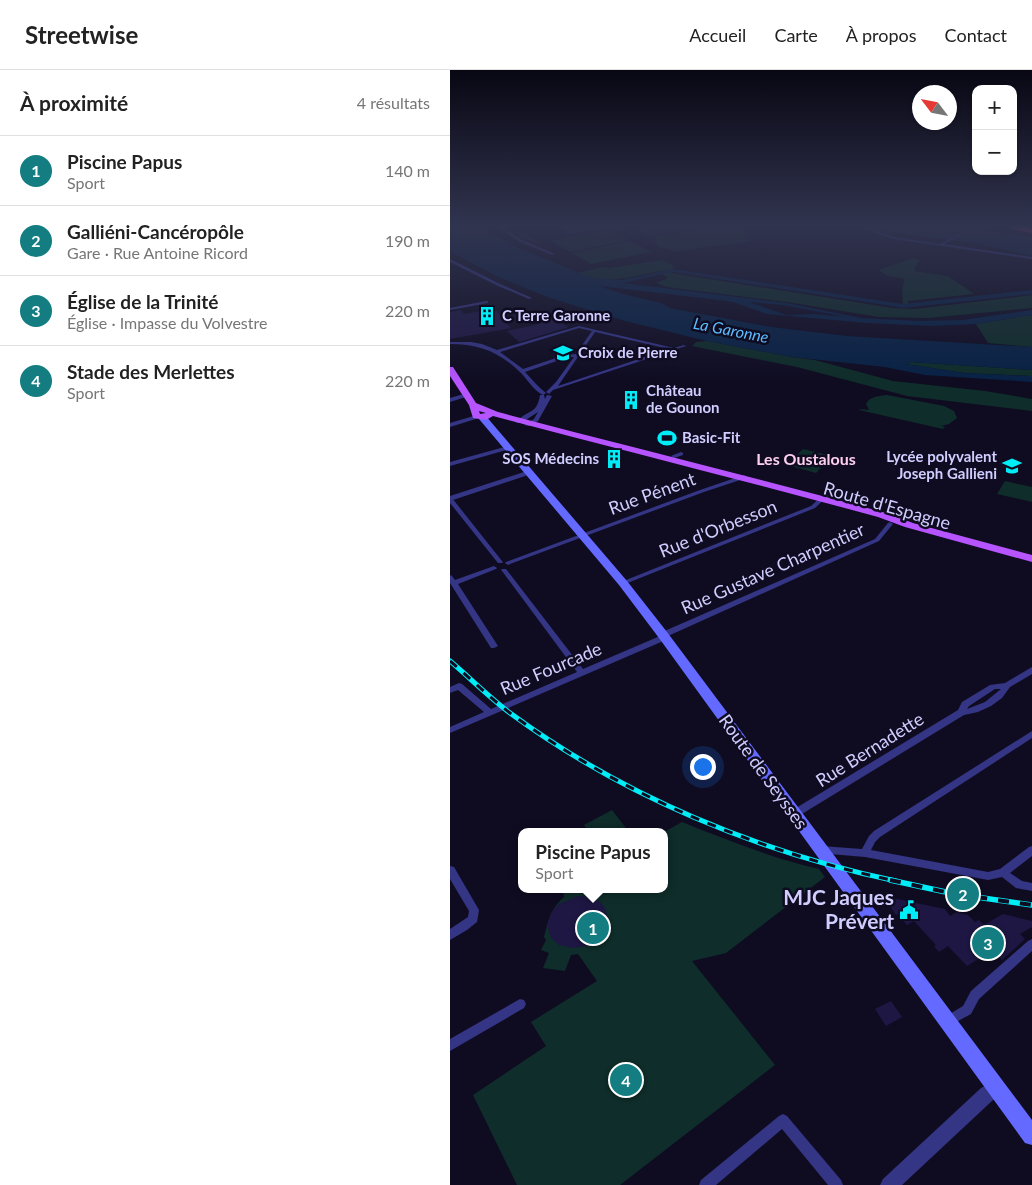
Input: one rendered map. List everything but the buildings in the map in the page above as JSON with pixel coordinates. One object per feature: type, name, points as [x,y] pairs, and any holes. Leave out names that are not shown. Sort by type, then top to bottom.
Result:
[{"type":"main road","points":[[450,369],[467,395],[482,413]]},
{"type":"main road","name":"Route d'Espagne","points":[[482,413],[823,496],[1032,559]]},
{"type":"main road","name":"Route de Seysses","points":[[482,413],[508,448],[623,583],[664,636],[1032,1136]]},
{"type":"main road","name":"Route d'Espagne","points":[[525,422],[732,481],[823,496],[890,524],[1032,563]]},
{"type":"street","points":[[481,276],[530,298]]},
{"type":"street","points":[[450,309],[486,302]]},
{"type":"street","points":[[496,352],[571,329],[584,328],[674,349]]},
{"type":"street","points":[[525,422],[547,393],[558,383],[594,331]]},
{"type":"street","points":[[450,343],[474,343],[496,352],[547,393]]},
{"type":"street","points":[[525,422],[536,412],[547,393],[684,346]]},
{"type":"street","points":[[522,371],[562,358],[576,357]]},
{"type":"street","points":[[558,383],[572,384]]},
{"type":"street","points":[[450,400],[467,395]]},
{"type":"street","points":[[450,425],[482,413]]},
{"type":"street","points":[[450,464],[508,448]]},
{"type":"street","points":[[674,456],[681,454]]},
{"type":"street","points":[[497,565],[450,499],[530,473]]},
{"type":"street","points":[[732,481],[744,477]]},
{"type":"street","name":"Rue Pénent","points":[[506,566],[732,481]]},
{"type":"street","name":"Route d'Espagne","points":[[823,496],[837,492]]},
{"type":"street","name":"Rue d'Orbesson","points":[[623,583],[823,496]]},
{"type":"street","name":"Rue Gustave Charpentier","points":[[664,636],[877,540],[890,524]]},
{"type":"street","points":[[494,646],[452,580],[497,565],[506,566],[582,673]]},
{"type":"street","name":"Rue Fourcade","points":[[450,730],[664,636]]},
{"type":"street","name":"Rue Bernadette","points":[[794,814],[962,712],[973,712],[1003,693],[1007,685],[1032,670]]},
{"type":"street","points":[[450,690],[459,686],[490,713]]},
{"type":"street","points":[[865,853],[872,839],[877,834],[1032,734]]},
{"type":"street","points":[[819,849],[865,853],[982,876],[994,876],[1003,873],[1032,850]]},
{"type":"street","points":[[450,870],[474,910],[473,919],[463,928],[450,935]]},
{"type":"street","points":[[1003,873],[1020,885],[1032,887]]},
{"type":"street","points":[[948,1022],[966,1010],[975,995],[1032,944]]},
{"type":"street","points":[[450,1045],[520,1004]]},
{"type":"street","points":[[889,1185],[987,1094],[996,1088]]},
{"type":"street","points":[[706,1185],[783,1120],[836,1185]]},
{"type":"green space","points":[[585,276],[637,276],[610,280]]},
{"type":"green space","points":[[665,276],[690,276],[893,308],[915,309],[1032,295],[1032,308],[929,318],[879,317],[787,302],[667,287],[656,283],[668,278]]},
{"type":"green space","points":[[888,276],[948,276],[974,294],[908,301],[908,304],[903,304],[902,289],[905,279]]},
{"type":"green space","points":[[1032,315],[1032,347],[988,343],[976,324]]},
{"type":"green space","points":[[707,341],[815,360],[893,381],[985,391],[1032,399],[1032,411],[907,396],[797,367],[692,346],[696,342]]},
{"type":"green space","points":[[911,362],[1032,370],[1032,376],[964,373],[906,364]]},
{"type":"green space","points":[[887,395],[944,406],[954,411],[957,418],[949,424],[941,426],[945,427],[943,429],[859,410],[869,410],[866,404],[870,399]]},
{"type":"green space","points":[[803,449],[832,456],[816,473],[787,465]]},
{"type":"green space","points":[[1005,481],[1032,487],[1032,502],[997,494]]},
{"type":"green space","points":[[612,810],[626,828],[586,828],[584,825]]},
{"type":"green space","points":[[682,822],[767,854],[819,869],[825,877],[726,953],[692,961],[775,1065],[620,1185],[517,1185],[473,1095],[546,1046],[531,1022],[597,981],[578,954],[571,955],[565,971],[543,968],[549,953],[541,950],[546,940],[544,937],[547,926],[556,906],[564,897],[564,893],[668,893],[668,830]]},
{"type":"water","name":"La Garonne","points":[[497,276],[587,276],[622,280],[640,276],[655,276],[623,283],[787,303],[861,318],[919,321],[962,320],[1032,310],[1032,315],[976,324],[931,326],[867,323],[767,314],[733,302],[599,286],[661,303],[670,308],[771,327],[847,336],[1032,347],[1032,370],[911,362],[906,364],[964,373],[1032,376],[1032,382],[925,375],[885,367],[792,357],[707,341],[625,321],[550,298]],"holes":[[[748,302],[783,305],[846,317],[813,314],[787,315]]]},
{"type":"water","points":[[699,276],[719,276],[903,304],[1032,290],[1032,294],[904,308]]},
{"type":"railway","points":[[450,661],[502,707],[553,743],[645,795],[743,837],[844,869],[896,881]]},
{"type":"railway","points":[[890,880],[955,894],[1032,905]]},
{"type":"place","name":"C Terre Garonne","points":[[487,316]]},
{"type":"place","name":"Croix de Pierre","points":[[563,353]]},
{"type":"place","name":"Château de Gounon","points":[[631,400]]},
{"type":"place","name":"Basic-Fit","points":[[667,438]]},
{"type":"place","name":"SOS Médecins","points":[[614,459]]},
{"type":"place","name":"Lycée polyvalent Joseph Gallieni","points":[[1012,466]]},
{"type":"place","name":"Galliéni-Cancéropôle","points":[[963,894]]},
{"type":"place","name":"MJC Jaques Prévert","points":[[909,910]]},
{"type":"place","name":"Piscine Papus","points":[[593,928]]},
{"type":"place","name":"Église de la Trinité","points":[[988,943]]},
{"type":"place","name":"Stade des Merlettes","points":[[626,1080]]},
{"type":"district","name":"Les Oustalous","points":[[806,459]]}]
